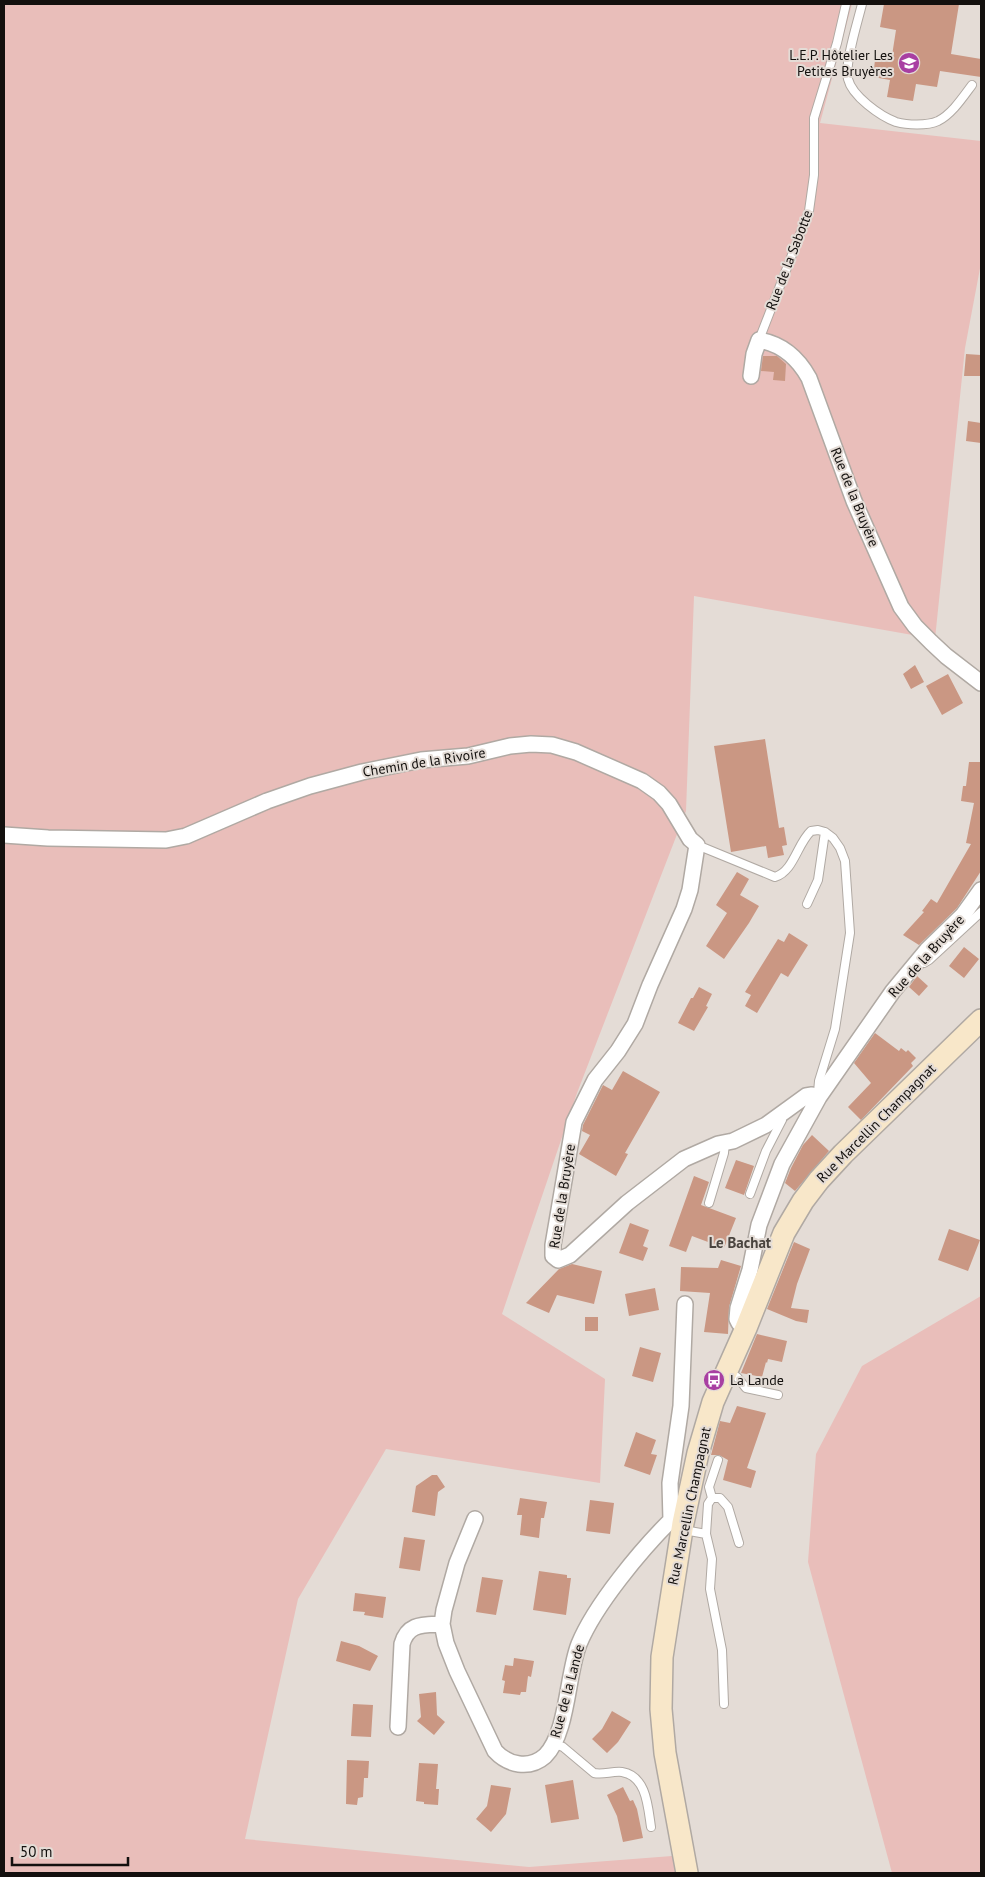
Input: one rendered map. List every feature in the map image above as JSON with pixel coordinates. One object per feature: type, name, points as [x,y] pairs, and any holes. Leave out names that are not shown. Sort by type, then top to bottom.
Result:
[{"type":"main road","name":"Rue Marcellin Champagnat","points":[[687,1873],[665,1753],[661,1709],[662,1657],[679,1524],[713,1402],[746,1328],[784,1233],[802,1201],[843,1154],[981,1020]]},
{"type":"street","points":[[750,376],[759,340]]},
{"type":"street","name":"Rue de la Bruyère","points":[[759,340],[769,342],[795,357],[809,378],[854,501],[901,607],[915,626],[931,642],[981,683]]},
{"type":"street","name":"Chemin de la Rivoire","points":[[4,835],[48,838],[166,840],[186,836],[310,786],[362,772],[421,760],[468,756],[510,746],[532,744],[552,745],[576,752],[642,781],[659,793],[669,804],[690,838],[697,845]]},
{"type":"street","name":"Rue de la Bruyère","points":[[697,845],[694,872],[684,910],[650,985],[638,1018],[627,1039],[595,1080],[574,1122],[553,1245],[553,1256],[558,1260],[570,1255],[655,1180],[684,1159],[758,1129],[806,1096],[812,1094],[819,1096]]},
{"type":"street","name":"Rue de la Bruyère","points":[[746,1328],[739,1323],[737,1314],[753,1258],[759,1225],[782,1164],[819,1096],[893,991],[919,960],[963,915],[981,890]]},
{"type":"street","points":[[679,1524],[670,1482],[681,1406],[686,1304]]},
{"type":"street","name":"Rue de la Lande","points":[[475,1519],[457,1563],[442,1624],[446,1643],[472,1706],[495,1750],[501,1757],[519,1765],[538,1761],[546,1755],[554,1743],[564,1712],[575,1655],[580,1642],[608,1595],[679,1524]]},
{"type":"street","points":[[398,1728],[402,1644],[405,1636],[409,1630],[417,1626],[442,1624]]},
{"type":"lane","name":"Rue de la Sabotte","points":[[759,340],[809,211],[814,175],[814,118],[837,43],[846,4]]},
{"type":"lane","points":[[862,4],[848,67],[848,78],[851,87],[858,95],[884,116],[898,122],[910,124],[936,122],[946,116],[972,85]]},
{"type":"lane","points":[[697,845],[775,877],[783,875],[787,870],[801,843],[811,831],[825,832],[833,838],[840,848],[845,861],[850,933],[835,1029],[819,1081],[819,1096]]},
{"type":"lane","points":[[807,904],[818,880],[825,832]]},
{"type":"lane","points":[[919,960],[922,963],[929,960],[981,912]]},
{"type":"lane","points":[[750,1194],[766,1151],[782,1120],[781,1114]]},
{"type":"lane","points":[[710,1202],[724,1153],[725,1142]]},
{"type":"lane","points":[[726,1371],[738,1377],[746,1388],[778,1395]]},
{"type":"lane","points":[[718,1460],[709,1487],[712,1498],[708,1504],[706,1534],[712,1559],[710,1589],[722,1650],[724,1704]]},
{"type":"lane","points":[[712,1498],[720,1498],[728,1507],[738,1543]]},
{"type":"lane","points":[[679,1524],[706,1534]]},
{"type":"lane","points":[[554,1743],[563,1747],[594,1773],[622,1772],[635,1778],[645,1792],[651,1827]]},
{"type":"shaded area","points":[[4,4],[852,4],[820,123],[981,141],[981,263],[965,348],[935,639],[694,596],[686,811],[577,1093],[502,1314],[605,1379],[600,1483],[386,1449],[298,1599],[245,1839],[529,1867],[672,1856],[677,1873],[4,1873]]},
{"type":"shaded area","points":[[981,1296],[981,1873],[892,1873],[808,1562],[816,1454],[862,1366]]},
{"type":"building","points":[[884,4],[959,4],[951,54],[981,59],[981,77],[940,71],[937,87],[916,84],[913,101],[887,97],[890,80],[873,77],[875,60],[891,62],[896,30],[880,27]]},
{"type":"building","points":[[966,354],[981,355],[981,376],[964,376]]},
{"type":"building","points":[[763,356],[777,356],[786,364],[785,381],[773,380],[774,372],[761,371]]},
{"type":"building","points":[[968,421],[981,423],[981,443],[966,441]]},
{"type":"building","points":[[915,665],[924,682],[911,689],[903,674]]},
{"type":"building","points":[[948,674],[963,703],[942,715],[926,686]]},
{"type":"building","points":[[765,739],[779,828],[784,827],[787,845],[782,846],[784,855],[768,858],[766,846],[731,852],[714,746]]},
{"type":"building","points":[[969,762],[981,762],[981,871],[957,908],[919,945],[903,935],[924,912],[922,911],[931,899],[937,903],[971,844],[966,843],[974,803],[961,801],[963,786],[966,786]]},
{"type":"building","points":[[737,872],[749,879],[740,895],[759,906],[724,959],[706,946],[727,913],[716,905]]},
{"type":"building","points":[[789,933],[808,945],[788,977],[781,973],[757,1013],[745,1006],[751,995],[745,992],[778,939],[784,942]]},
{"type":"building","points":[[964,947],[979,959],[964,978],[949,966]]},
{"type":"building","points":[[917,976],[928,986],[919,996],[909,987]]},
{"type":"building","points":[[699,987],[712,994],[706,1006],[708,1007],[694,1031],[678,1023]]},
{"type":"building","points":[[875,1033],[899,1051],[901,1048],[906,1052],[908,1050],[916,1058],[911,1063],[913,1066],[861,1120],[848,1107],[871,1083],[854,1063]]},
{"type":"building","points":[[623,1071],[660,1092],[625,1153],[628,1154],[616,1176],[579,1154],[590,1135],[582,1131],[583,1125],[603,1085],[612,1090]]},
{"type":"building","points":[[812,1135],[829,1151],[795,1191],[785,1183],[803,1145]]},
{"type":"building","points":[[736,1160],[754,1166],[744,1195],[725,1188]]},
{"type":"building","points":[[694,1176],[709,1182],[701,1205],[736,1218],[724,1248],[692,1236],[686,1252],[669,1246]]},
{"type":"building","points":[[630,1223],[649,1230],[643,1246],[648,1248],[643,1261],[619,1253]]},
{"type":"building","points":[[949,1229],[980,1240],[968,1271],[938,1260]]},
{"type":"building","points":[[794,1242],[810,1249],[797,1284],[791,1308],[809,1310],[807,1323],[796,1321],[767,1309]]},
{"type":"building","points":[[721,1260],[741,1266],[729,1307],[728,1334],[704,1332],[710,1293],[680,1291],[681,1267],[718,1268]]},
{"type":"building","points":[[572,1264],[602,1271],[594,1304],[557,1295],[549,1313],[526,1303],[559,1269]]},
{"type":"building","points":[[655,1288],[659,1310],[629,1316],[625,1294]]},
{"type":"building","points":[[585,1317],[598,1317],[598,1331],[585,1331]]},
{"type":"building","points":[[757,1334],[787,1341],[782,1362],[768,1359],[762,1377],[741,1373]]},
{"type":"building","points":[[640,1347],[661,1353],[653,1382],[632,1376]]},
{"type":"building","points":[[737,1406],[766,1413],[747,1468],[756,1471],[751,1488],[723,1480],[728,1460],[719,1455],[711,1455],[720,1421],[730,1423]]},
{"type":"building","points":[[636,1432],[656,1440],[651,1454],[657,1455],[650,1475],[624,1466]]},
{"type":"building","points":[[432,1475],[437,1475],[445,1487],[438,1492],[435,1516],[412,1512],[416,1486]]},
{"type":"building","points":[[520,1498],[547,1502],[544,1518],[541,1518],[539,1538],[520,1535],[522,1515],[517,1515]]},
{"type":"building","points":[[590,1500],[614,1503],[610,1534],[586,1531]]},
{"type":"building","points":[[404,1537],[425,1540],[420,1571],[399,1568]]},
{"type":"building","points":[[539,1571],[567,1575],[567,1578],[571,1578],[566,1615],[533,1610]]},
{"type":"building","points":[[482,1577],[503,1580],[496,1615],[476,1612]]},
{"type":"building","points":[[355,1593],[386,1597],[383,1618],[364,1615],[365,1612],[353,1611]]},
{"type":"building","points":[[341,1641],[359,1646],[378,1656],[370,1671],[336,1661]]},
{"type":"building","points":[[514,1658],[534,1661],[531,1677],[528,1676],[526,1692],[521,1692],[520,1695],[503,1693],[505,1681],[502,1680],[505,1665],[513,1666]]},
{"type":"building","points":[[436,1692],[437,1715],[445,1722],[434,1735],[417,1721],[421,1717],[419,1694]]},
{"type":"building","points":[[353,1704],[373,1705],[371,1737],[351,1736]]},
{"type":"building","points":[[612,1711],[631,1722],[618,1742],[607,1753],[592,1739],[602,1729]]},
{"type":"building","points":[[347,1760],[369,1761],[368,1778],[364,1778],[363,1797],[358,1798],[357,1805],[346,1804]]},
{"type":"building","points":[[419,1763],[438,1764],[436,1789],[439,1789],[438,1805],[424,1804],[424,1802],[416,1801]]},
{"type":"building","points":[[573,1780],[579,1819],[551,1823],[545,1785]]},
{"type":"building","points":[[491,1785],[511,1788],[506,1814],[491,1832],[476,1819],[487,1806]]},
{"type":"building","points":[[623,1787],[630,1801],[633,1800],[637,1809],[643,1838],[623,1842],[617,1816],[607,1795]]},
{"type":"place","name":"L.E.P. Hôtelier Les Petites Bruyères","points":[[909,63]]},
{"type":"place","name":"La Lande","points":[[714,1380]]},
{"type":"district","name":"Le Bachat","points":[[740,1242]]}]
